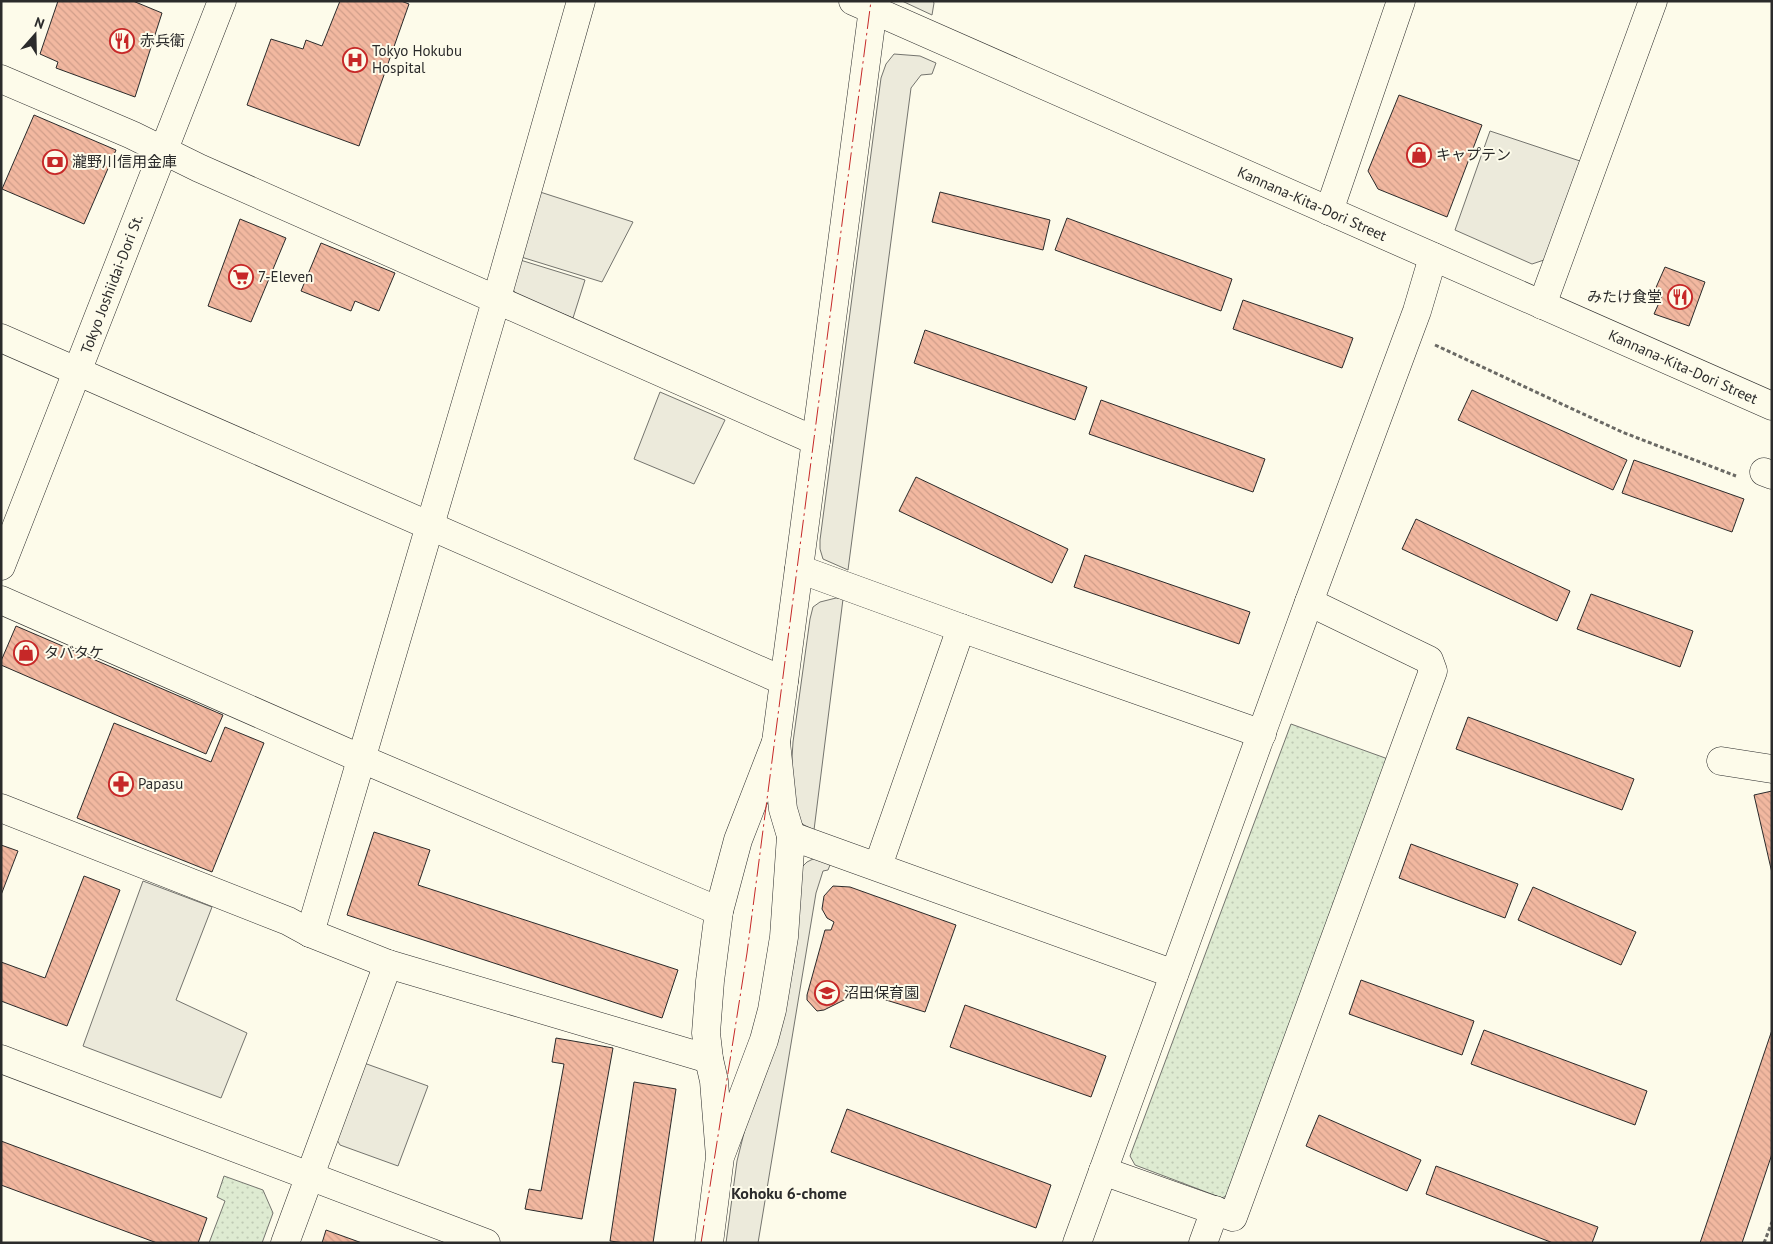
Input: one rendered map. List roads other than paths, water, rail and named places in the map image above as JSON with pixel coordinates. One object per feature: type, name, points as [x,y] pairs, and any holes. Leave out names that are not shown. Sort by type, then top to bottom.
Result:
[{"type":"street","name":"Tokyo Joshiidai-Dori St.","points":[[1,566],[79,371],[222,1]]},
{"type":"street","points":[[310,933],[496,301],[581,1]]},
{"type":"street","points":[[1328,210],[1401,1]]},
{"type":"street","points":[[1542,305],[1652,1]]},
{"type":"street","points":[[720,1157],[764,1040],[772,1010],[784,937],[790,836],[783,809],[776,742],[816,441],[866,4]]},
{"type":"street","name":"Kannana-Kita-Dori Street","points":[[866,4],[1772,406]]},
{"type":"street","points":[[1,79],[132,136],[496,301],[816,441]]},
{"type":"street","points":[[1077,1243],[1309,602],[1417,311],[1434,257]]},
{"type":"street","points":[[1,338],[784,681]]},
{"type":"street","points":[[799,568],[961,628],[1262,734]]},
{"type":"street","points":[[1,600],[362,759],[719,911]]},
{"type":"street","points":[[1103,1171],[1233,1217],[1433,671],[1428,660],[1309,602]]},
{"type":"street","points":[[878,866],[961,628]]},
{"type":"street","points":[[708,1243],[720,1157],[714,1081],[706,1033],[710,981],[719,911],[738,840],[776,742]]},
{"type":"street","points":[[1721,761],[1772,769]]},
{"type":"street","points":[[1,808],[288,921],[310,933],[388,964],[709,1059]]},
{"type":"street","points":[[790,836],[878,866],[1174,974]]},
{"type":"street","points":[[285,1243],[388,964]]},
{"type":"street","points":[[1,1059],[486,1243]]},
{"type":"street","points":[[1203,1243],[1214,1210]]},
{"type":"place","name":"赤兵衛","points":[[122,41]]},
{"type":"place","name":"Tokyo Hokubu Hospital","points":[[355,60]]},
{"type":"place","name":"キャプテン","points":[[1419,155]]},
{"type":"place","name":"瀧野川信用金庫","points":[[55,162]]},
{"type":"place","name":"7-Eleven","points":[[241,277]]},
{"type":"place","name":"みたけ食堂","points":[[1680,297]]},
{"type":"place","name":"タバタケ","points":[[26,653]]},
{"type":"place","name":"Papasu","points":[[121,784]]},
{"type":"place","name":"沼田保育園","points":[[827,993]]},
{"type":"district","name":"Kohoku 6-chome","points":[[789,1193]]}]
